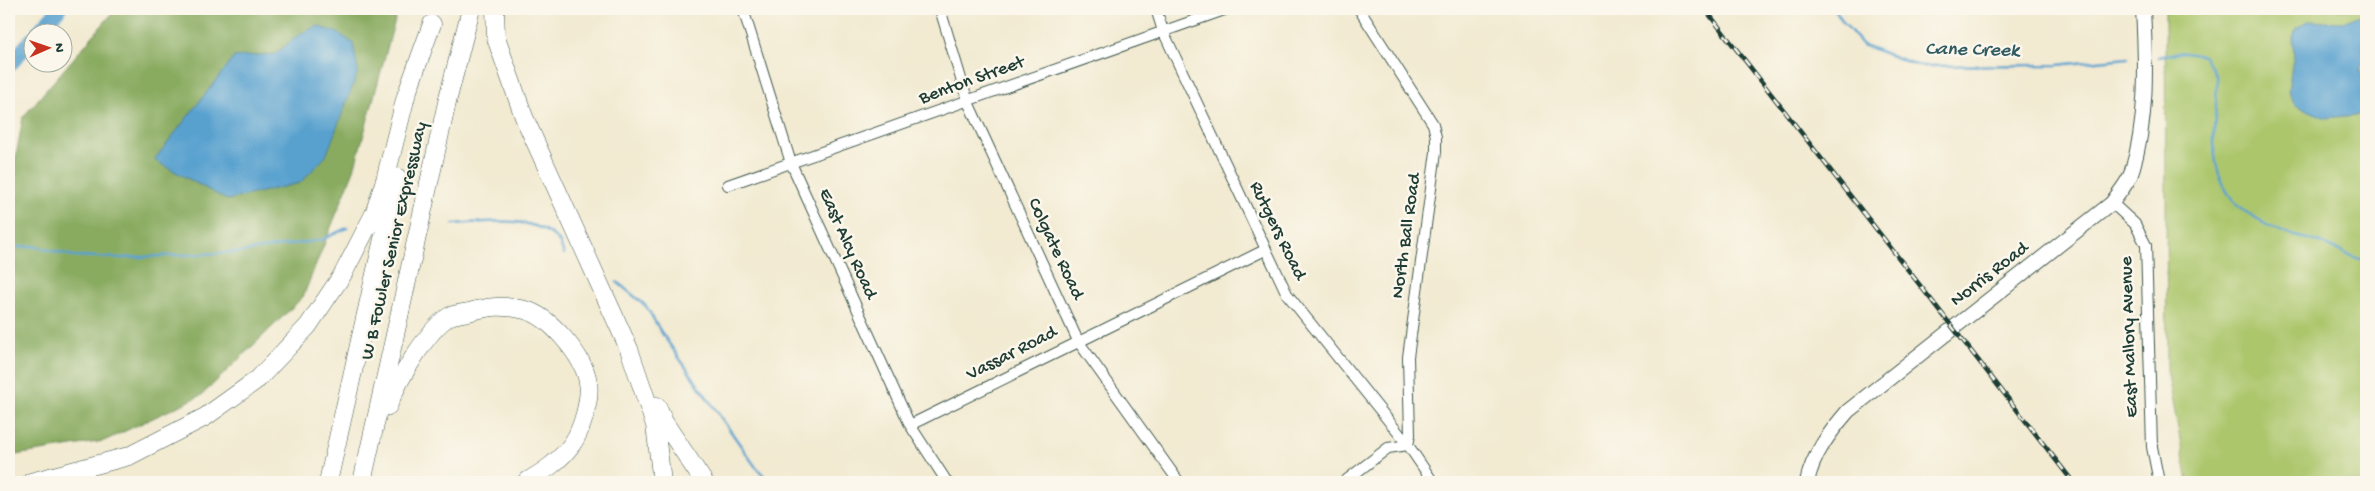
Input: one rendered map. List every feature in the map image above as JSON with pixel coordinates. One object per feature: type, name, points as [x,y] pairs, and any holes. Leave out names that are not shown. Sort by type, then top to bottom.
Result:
[{"type":"highway","name":"W B Fowler Senior Expressway","points":[[362,482],[448,98],[471,9]]},
{"type":"highway","points":[[495,9],[496,38],[524,117],[664,422],[704,482]]},
{"type":"highway","name":"W B Fowler Senior Expressway","points":[[328,482],[433,16]]},
{"type":"highway","points":[[31,482],[129,456],[205,417],[258,379],[308,326],[343,274],[374,214],[385,180],[406,96],[433,16]]},
{"type":"highway","points":[[370,448],[397,384],[424,342],[450,317],[492,305],[527,310],[556,328],[575,353],[588,382],[586,414],[573,443],[550,468],[526,482]]},
{"type":"highway","points":[[629,349],[655,425],[662,482]]},
{"type":"main road","name":"Norris Road","points":[[1807,482],[1810,471],[1827,435],[1848,411],[2112,203],[2130,176],[2141,131],[2147,72],[2143,9]]},
{"type":"street","name":"East Alcy Road","points":[[743,9],[791,163],[910,425],[947,482]]},
{"type":"street","name":"Colgate Road","points":[[940,9],[968,102],[1078,341],[1180,482]]},
{"type":"street","name":"Rutgers Road","points":[[1156,9],[1163,31],[1288,294],[1408,445]]},
{"type":"street","name":"Benton Street","points":[[728,186],[1227,9]]},
{"type":"street","name":"North Ball Road","points":[[1358,9],[1419,101],[1433,124],[1436,137],[1436,152],[1408,357],[1410,435],[1408,445]]},
{"type":"street","name":"East Mallory Avenue","points":[[2112,203],[2135,224],[2146,246],[2152,447],[2159,482]]},
{"type":"street","name":"Vassar Road","points":[[910,425],[1266,250]]},
{"type":"street","points":[[1344,482],[1388,448],[1408,445],[1433,482]]},
{"type":"green space","points":[[116,9],[398,9],[354,170],[303,297],[202,395],[104,441],[9,456],[9,196],[23,117],[62,72],[72,72],[72,60]]},
{"type":"green space","points":[[2165,9],[2366,9],[2366,482],[2188,482],[2167,370]]},
{"type":"water","points":[[2360,15],[2366,17],[2366,58],[2360,71],[2366,93],[2366,114],[2326,118],[2295,105],[2288,90],[2294,52],[2293,38],[2296,28],[2308,21],[2343,22]]},
{"type":"water","points":[[317,26],[338,33],[353,43],[358,72],[326,156],[300,183],[227,200],[154,160],[234,57],[275,54],[300,34]]},
{"type":"waterway","points":[[47,22],[59,9]]},
{"type":"waterway","name":"Cane Creek","points":[[1835,9],[1843,22],[1863,45],[1919,66],[2057,65],[2128,58]]},
{"type":"waterway","points":[[9,66],[22,51]]},
{"type":"waterway","name":"Cane Creek","points":[[2159,57],[2179,52],[2204,56],[2214,71],[2217,82],[2214,133],[2218,171],[2232,199],[2243,210],[2273,228],[2317,242],[2366,261]]},
{"type":"waterway","points":[[453,224],[494,221],[535,226],[558,240],[564,254]]},
{"type":"waterway","points":[[9,248],[32,246],[74,256],[122,258],[242,252],[321,240],[347,228]]},
{"type":"waterway","points":[[617,282],[646,306],[661,332],[755,466],[770,482]]},
{"type":"railway","points":[[1705,9],[2073,482]]}]
